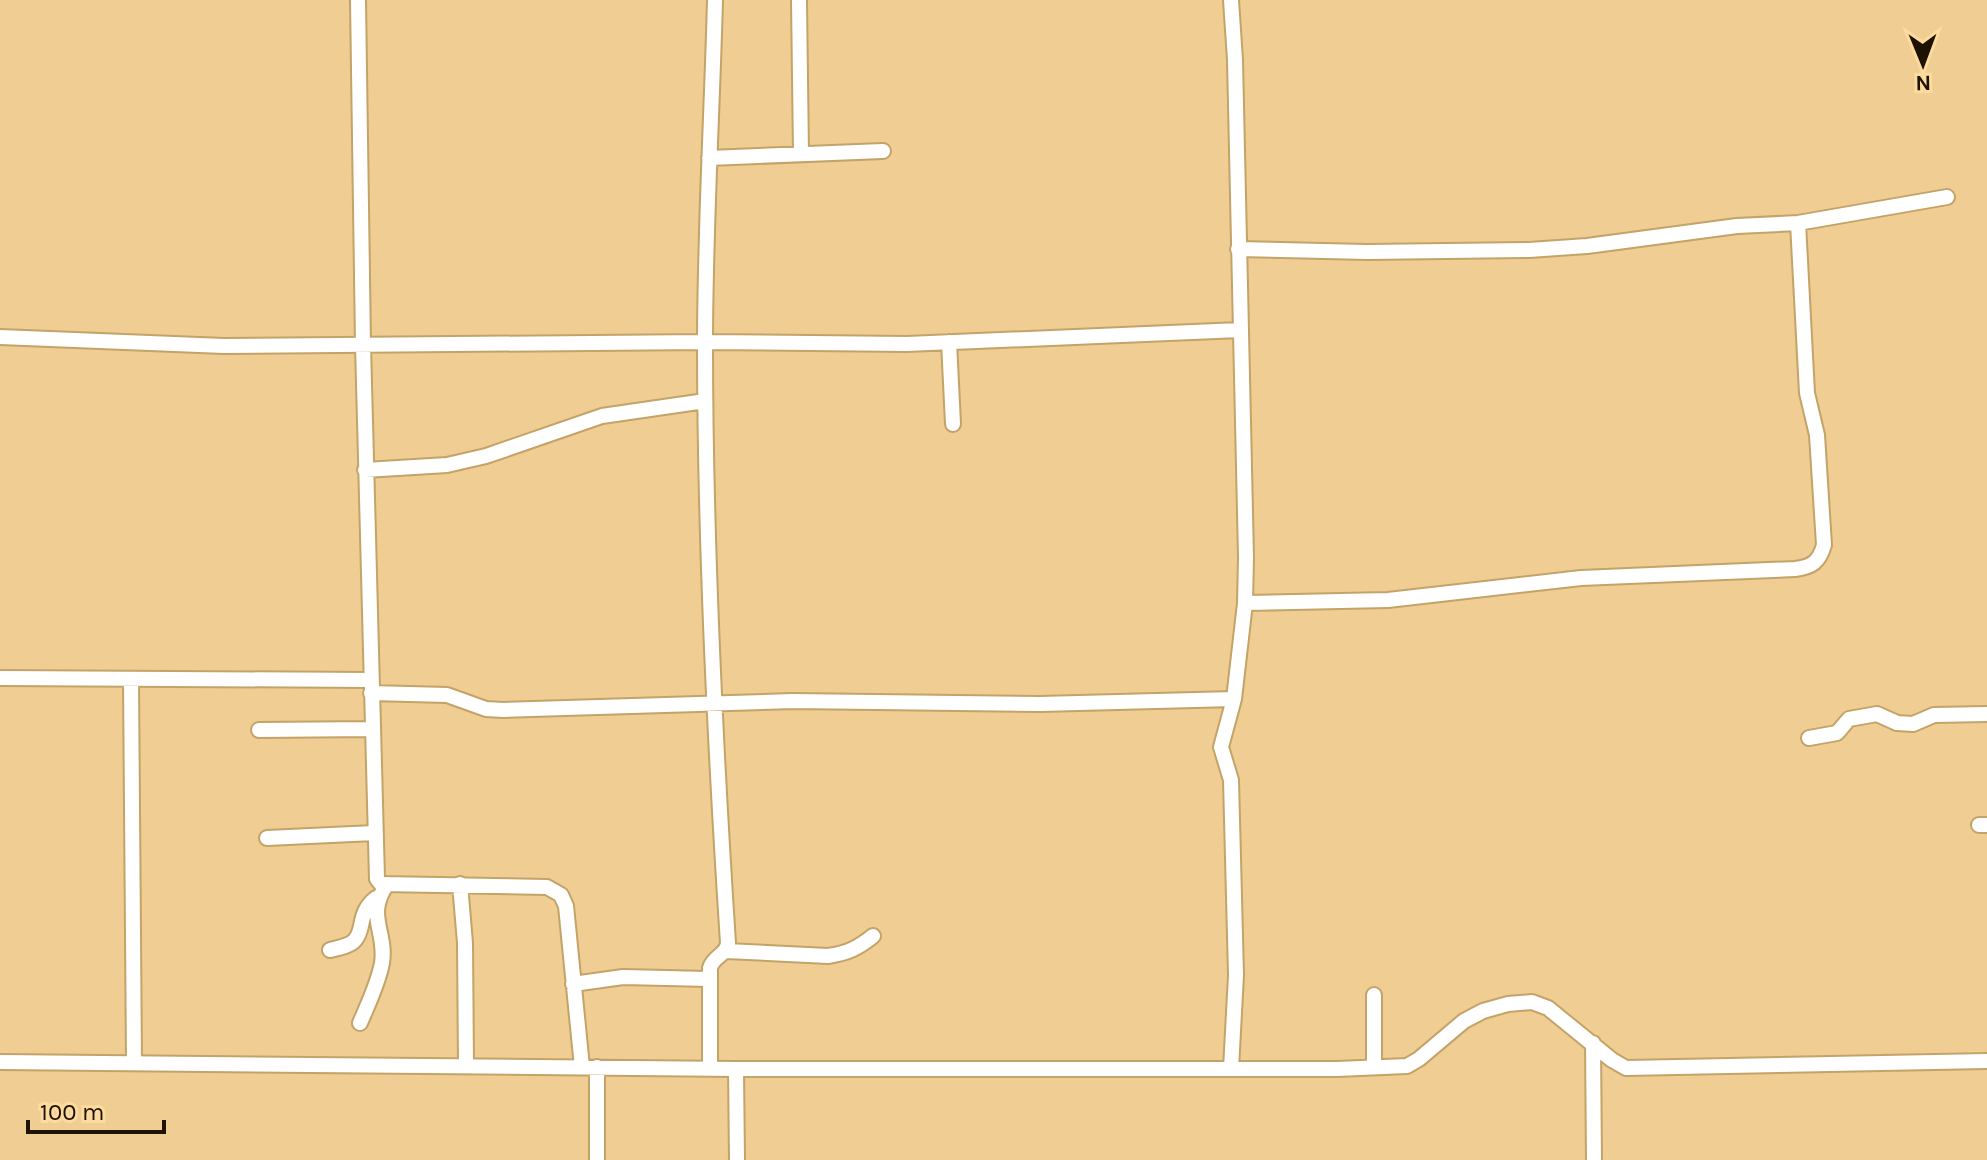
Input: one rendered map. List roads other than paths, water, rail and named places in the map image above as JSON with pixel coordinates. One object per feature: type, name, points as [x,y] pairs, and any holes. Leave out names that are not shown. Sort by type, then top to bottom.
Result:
[{"type":"street","points":[[358,0],[371,729],[377,879],[383,890],[375,909],[382,961],[360,1023]]},
{"type":"street","points":[[710,1068],[711,964],[726,951],[728,943],[713,703],[705,401],[715,0]]},
{"type":"street","points":[[799,0],[801,154]]},
{"type":"street","points":[[1231,0],[1246,558],[1245,603],[1234,699],[1221,747],[1231,780],[1236,975],[1231,1069]]},
{"type":"street","points":[[709,158],[883,151]]},
{"type":"street","points":[[1238,249],[1367,252],[1529,250],[1608,244],[1737,226],[1798,223],[1947,197]]},
{"type":"street","points":[[1245,603],[1388,600],[1549,581],[1795,569],[1815,563],[1824,545],[1817,435],[1807,393],[1798,223]]},
{"type":"street","points":[[0,337],[176,346],[705,342],[904,344],[1240,330]]},
{"type":"street","points":[[949,342],[953,424]]},
{"type":"street","points":[[365,470],[447,465],[486,456],[602,416],[705,401]]},
{"type":"street","points":[[0,678],[371,686],[447,695],[495,710],[791,701],[1040,704],[1234,699]]},
{"type":"street","points":[[131,679],[134,1063]]},
{"type":"street","points":[[1809,738],[1837,733],[1849,719],[1877,714],[1897,723],[1913,724],[1934,715],[1987,714]]},
{"type":"street","points":[[259,730],[371,729]]},
{"type":"street","points":[[267,838],[374,833]]},
{"type":"street","points":[[460,884],[465,943],[466,1066]]},
{"type":"street","points":[[330,950],[354,942],[368,904],[383,890],[460,884],[547,887],[561,895],[566,906],[573,984],[590,1067],[597,1160]]},
{"type":"street","points":[[726,951],[828,956],[857,949],[873,936]]},
{"type":"street","points":[[573,984],[623,977],[709,979]]},
{"type":"street","points":[[1374,995],[1374,1066]]},
{"type":"street","points":[[0,1062],[736,1069],[1398,1067],[1412,1064],[1473,1016],[1516,1002],[1532,1002],[1548,1008],[1619,1065],[1635,1069],[1987,1061]]},
{"type":"street","points":[[1593,1043],[1594,1160]]},
{"type":"street","points":[[736,1069],[737,1160]]}]
